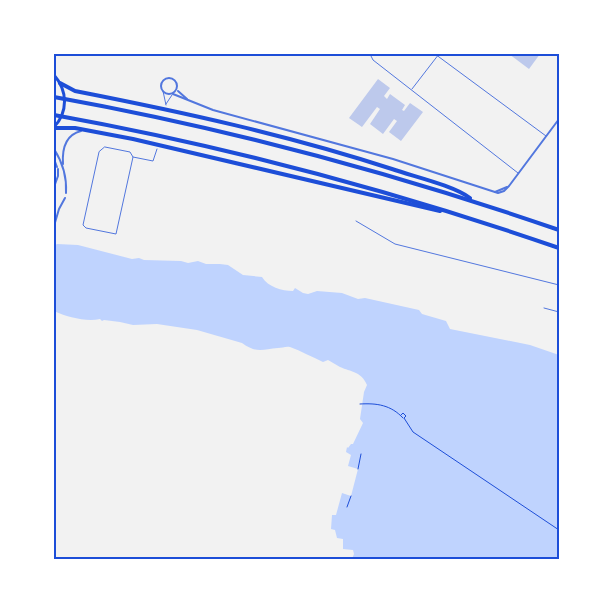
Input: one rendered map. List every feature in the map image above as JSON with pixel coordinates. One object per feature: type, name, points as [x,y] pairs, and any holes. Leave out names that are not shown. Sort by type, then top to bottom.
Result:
[{"type":"highway","points":[[60,84],[75,92],[194,115],[346,154],[454,190],[473,200]]},
{"type":"highway","points":[[54,98],[112,108],[262,141],[368,168],[473,200],[559,230]]},
{"type":"highway","points":[[54,115],[200,144],[299,168],[432,206],[559,248]]},
{"type":"highway","points":[[54,128],[94,131],[188,151],[456,214]]},
{"type":"main road","points":[[54,75],[60,84],[65,99],[62,115],[54,128]]},
{"type":"street","points":[[173,94],[178,84],[175,80],[167,78],[161,84],[166,94],[173,94],[213,110],[393,159],[494,192],[509,186],[559,119]]},
{"type":"street","points":[[177,89],[189,101]]},
{"type":"street","points":[[66,193],[63,147],[69,137],[79,131],[94,131]]},
{"type":"street","points":[[54,149],[63,164]]},
{"type":"street","points":[[54,159],[58,176],[54,187]]},
{"type":"street","points":[[54,226],[57,214],[65,198]]},
{"type":"lane","points":[[370,54],[373,60],[518,173]]},
{"type":"lane","points":[[435,54],[439,55],[546,136]]},
{"type":"lane","points":[[412,90],[439,55]]},
{"type":"lane","points":[[163,91],[166,104],[173,94]]},
{"type":"lane","points":[[103,148],[130,152],[132,157],[116,234],[86,228],[84,226],[99,151],[103,148]]},
{"type":"lane","points":[[132,157],[153,161],[157,149]]},
{"type":"lane","points":[[356,221],[395,244],[559,285]]},
{"type":"lane","points":[[544,308],[559,312]]},
{"type":"path","points":[[360,404],[384,404],[401,415],[403,413],[413,432],[559,530]]},
{"type":"path","points":[[358,469],[361,454]]},
{"type":"path","points":[[347,506],[350,496]]},
{"type":"water","points":[[57,244],[78,245],[132,259],[188,263],[198,261],[206,264],[228,265],[243,275],[262,277],[272,286],[280,289],[293,291],[295,288],[308,294],[317,291],[342,293],[358,299],[365,298],[419,310],[422,314],[446,321],[450,329],[530,345],[559,355],[559,559],[352,559],[353,550],[343,549],[343,539],[337,538],[335,530],[331,529],[332,515],[336,515],[342,493],[351,496],[358,469],[348,466],[351,455],[346,452],[347,447],[353,444],[363,423],[360,419],[364,392],[367,385],[365,380],[328,360],[323,362],[290,347],[256,350],[242,343],[197,330],[157,324],[133,325],[102,321],[100,319],[83,319],[54,311],[54,246]]},
{"type":"building","points":[[509,54],[540,54],[529,69]]},
{"type":"building","points":[[378,79],[390,88],[384,96],[387,99],[390,94],[405,105],[402,110],[404,111],[410,103],[423,112],[401,141],[389,132],[397,121],[394,119],[383,134],[370,124],[380,109],[377,107],[362,127],[349,118]]}]
